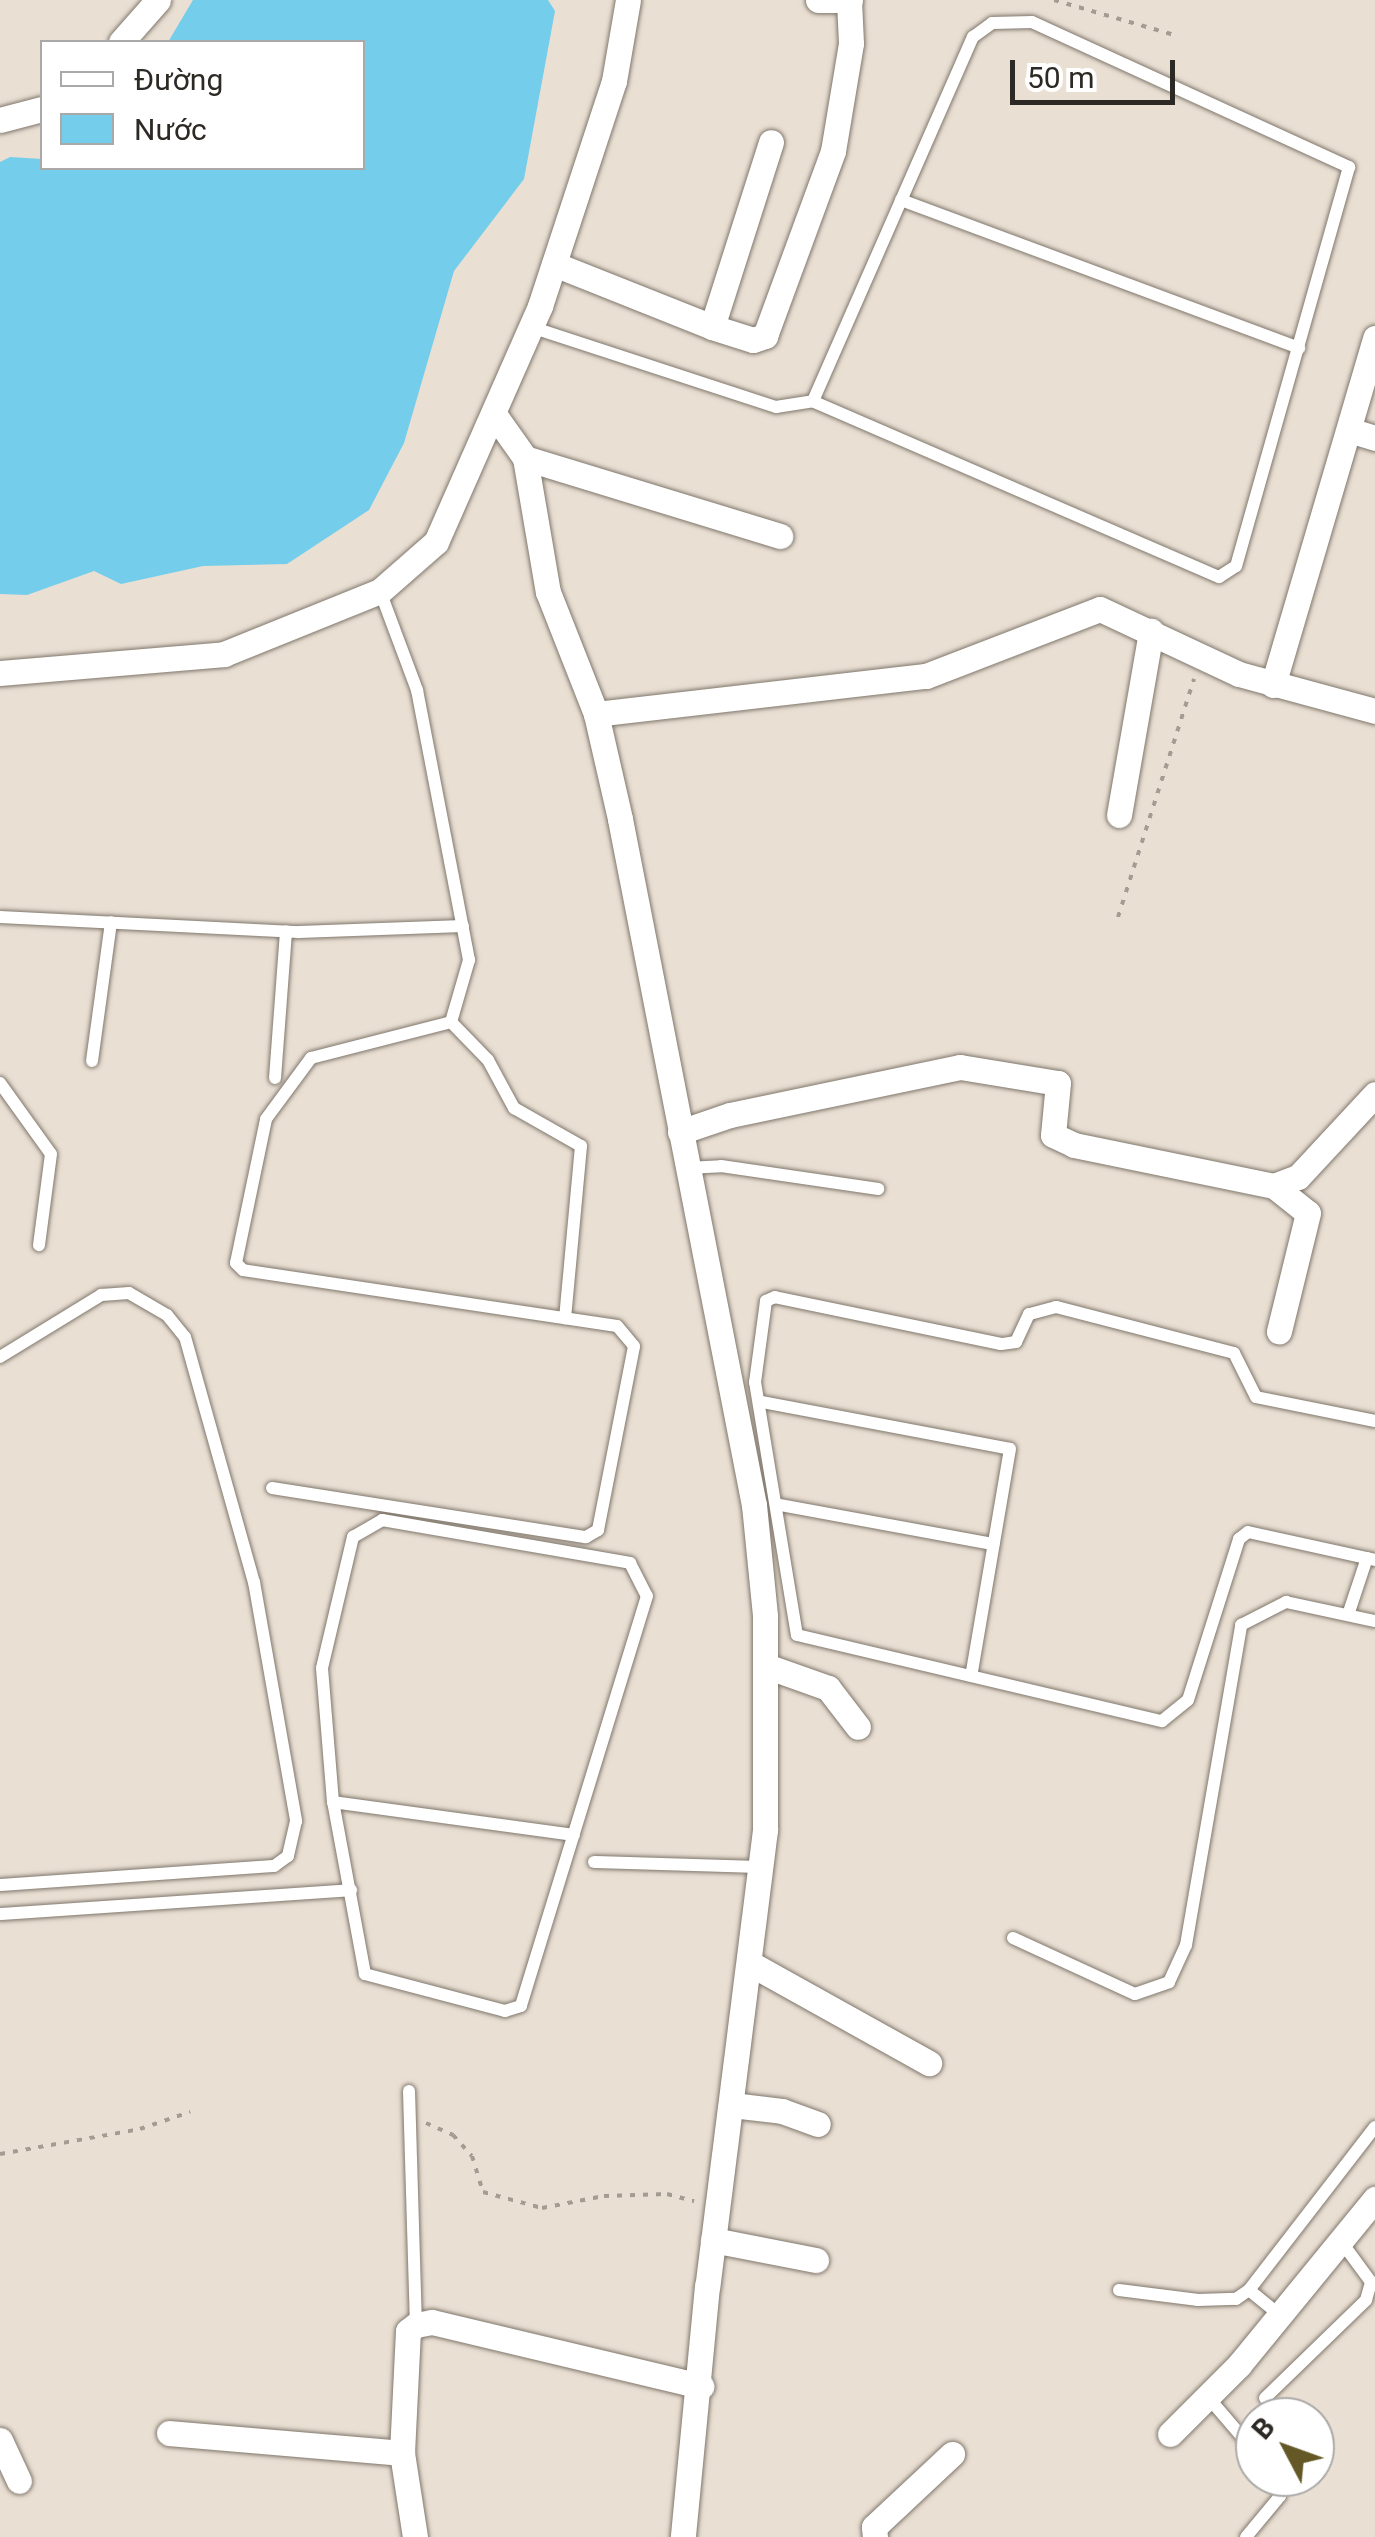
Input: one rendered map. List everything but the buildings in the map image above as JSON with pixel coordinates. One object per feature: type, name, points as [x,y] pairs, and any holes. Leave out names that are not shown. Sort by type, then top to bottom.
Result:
[{"type":"street","points":[[123,40],[158,0]]},
{"type":"street","points":[[0,672],[224,654],[380,592],[436,542],[496,417],[532,327],[614,80],[628,0]]},
{"type":"street","points":[[554,264],[753,340],[772,326],[833,150],[851,43],[850,1],[818,0]]},
{"type":"street","points":[[0,120],[40,110]]},
{"type":"street","points":[[712,326],[771,142]]},
{"type":"street","points":[[1273,685],[1375,338]]},
{"type":"street","points":[[496,417],[525,458],[548,592],[596,714],[754,1505],[769,1667],[761,1867],[752,1964],[713,2240],[683,2537]]},
{"type":"street","points":[[1348,430],[1375,438]]},
{"type":"street","points":[[525,458],[780,536]]},
{"type":"street","points":[[596,714],[926,676],[1100,610],[1273,685],[1375,711]]},
{"type":"street","points":[[1119,815],[1151,631]]},
{"type":"street","points":[[680,1132],[730,1115],[960,1068],[1058,1083],[1053,1134],[1074,1145],[1274,1186],[1308,1214],[1279,1332]]},
{"type":"street","points":[[1274,1186],[1298,1177],[1375,1094]]},
{"type":"street","points":[[769,1667],[828,1688],[858,1727]]},
{"type":"street","points":[[752,1964],[930,2063]]},
{"type":"street","points":[[732,2105],[782,2111],[818,2124]]},
{"type":"street","points":[[1170,2434],[1281,2316],[1375,2199]]},
{"type":"street","points":[[713,2240],[816,2260]]},
{"type":"street","points":[[415,2537],[402,2453],[408,2331],[416,2325],[432,2322],[701,2386]]},
{"type":"street","points":[[169,2433],[402,2453]]},
{"type":"street","points":[[0,2440],[19,2481]]},
{"type":"street","points":[[875,2537],[874,2527],[952,2454]]},
{"type":"lane","points":[[532,327],[776,407],[814,401],[1219,576],[1236,566],[1349,168],[1032,22],[992,23],[973,37],[814,401]]},
{"type":"lane","points":[[901,200],[1299,348]]},
{"type":"lane","points":[[380,592],[418,690],[470,960],[451,1022]]},
{"type":"lane","points":[[0,917],[286,930],[463,926]]},
{"type":"lane","points":[[92,1060],[112,922]]},
{"type":"lane","points":[[275,1078],[286,930]]},
{"type":"lane","points":[[451,1022],[488,1060],[514,1108],[581,1146],[565,1318]]},
{"type":"lane","points":[[272,1488],[586,1537],[598,1530],[634,1346],[616,1326],[243,1270],[236,1263],[266,1120],[310,1058],[451,1022]]},
{"type":"lane","points":[[0,1083],[52,1154],[39,1245]]},
{"type":"lane","points":[[686,1168],[721,1166],[878,1188]]},
{"type":"lane","points":[[0,1357],[100,1295],[129,1293],[168,1315],[185,1337],[254,1582],[296,1821],[288,1856],[274,1866],[0,1885]]},
{"type":"lane","points":[[1348,1615],[1371,1559],[1248,1532],[1239,1539],[1188,1700],[1162,1722],[797,1635],[780,1505],[755,1382],[766,1300],[775,1297],[1000,1344],[1016,1342],[1029,1314],[1056,1307],[1234,1352],[1256,1396],[1375,1422]]},
{"type":"lane","points":[[762,1402],[1010,1449],[971,1676]]},
{"type":"lane","points":[[780,1505],[993,1544]]},
{"type":"lane","points":[[382,1520],[630,1563],[647,1596],[574,1835],[521,2006],[505,2010],[365,1974],[333,1802],[322,1668],[352,1537],[382,1520]]},
{"type":"lane","points":[[1014,1938],[1134,1994],[1169,1982],[1186,1945],[1241,1625],[1286,1602],[1375,1621]]},
{"type":"lane","points":[[333,1802],[574,1835]]},
{"type":"lane","points":[[594,1862],[761,1867]]},
{"type":"lane","points":[[0,1914],[351,1890]]},
{"type":"lane","points":[[409,2090],[416,2325]]},
{"type":"lane","points":[[1119,2290],[1198,2300],[1236,2299],[1248,2290],[1375,2127]]},
{"type":"lane","points":[[1266,2397],[1366,2300],[1371,2282],[1342,2244]]},
{"type":"lane","points":[[1248,2290],[1281,2316]]},
{"type":"lane","points":[[1207,2396],[1235,2429]]},
{"type":"lane","points":[[1246,2537],[1279,2497]]},
{"type":"path","points":[[1054,0],[1178,36]]},
{"type":"path","points":[[1118,917],[1200,655]]},
{"type":"path","points":[[0,2154],[140,2130],[190,2112]]},
{"type":"path","points":[[410,2120],[454,2135],[472,2156],[483,2192],[542,2208],[604,2196],[666,2194],[718,2208]]},
{"type":"water","points":[[193,0],[548,0],[555,11],[524,179],[454,271],[404,443],[369,510],[287,564],[203,566],[121,584],[94,571],[27,595],[0,594],[0,162],[10,157],[40,159],[40,170],[365,170],[365,40],[169,40]]}]
